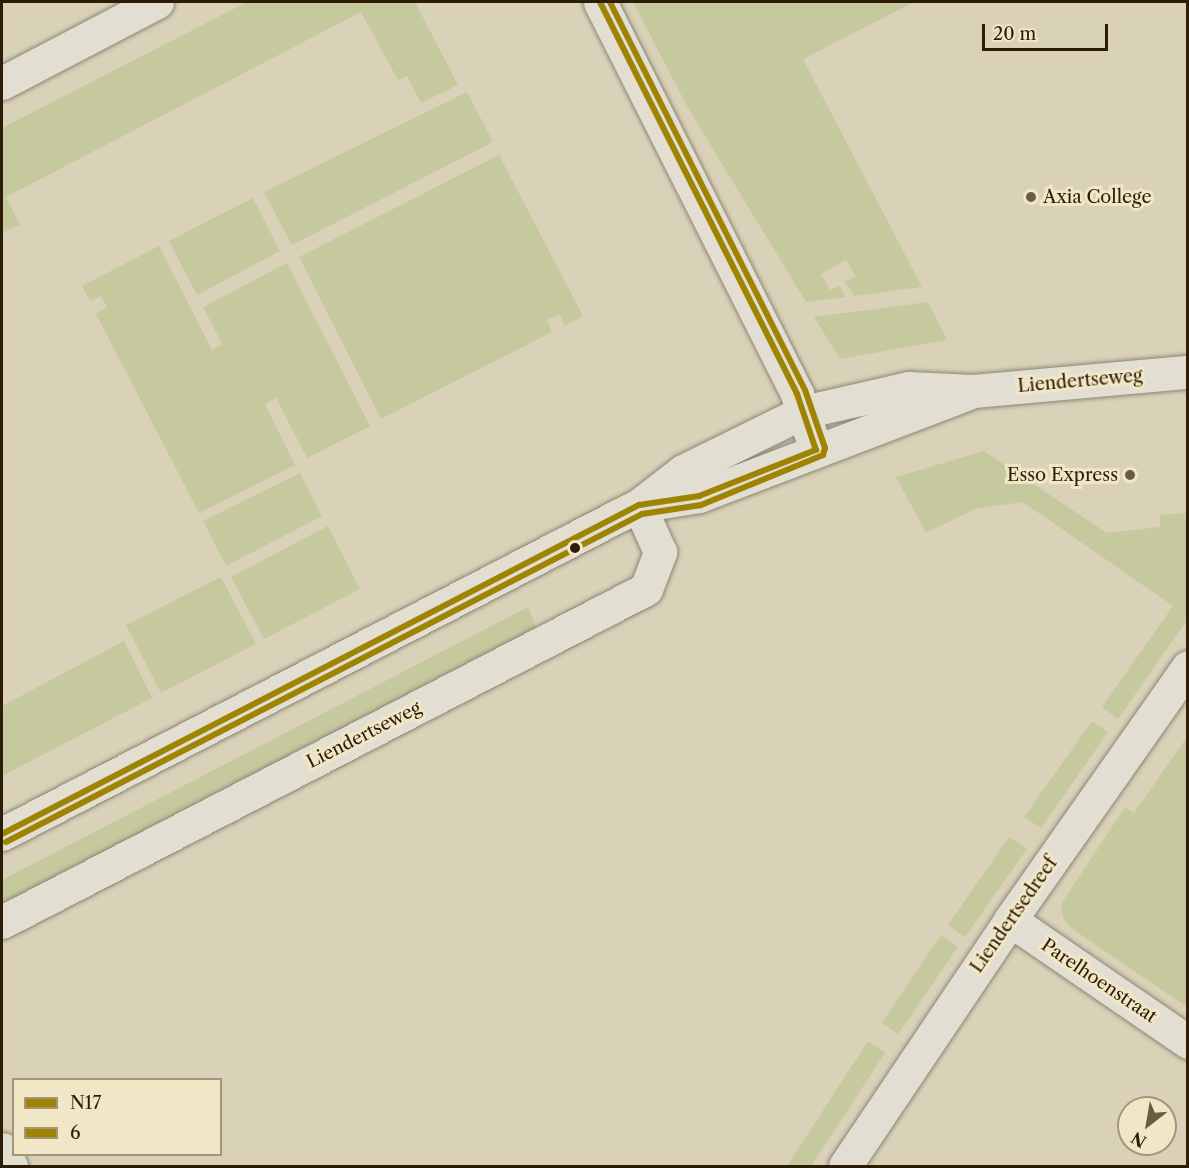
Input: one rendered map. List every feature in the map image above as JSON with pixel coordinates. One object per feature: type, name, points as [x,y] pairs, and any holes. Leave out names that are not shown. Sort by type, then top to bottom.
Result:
[{"type":"street","points":[[600,2],[803,412],[816,450]]},
{"type":"street","points":[[2,83],[147,4]]},
{"type":"street","name":"Liendertseweg","points":[[2,834],[639,506],[683,471],[803,412],[909,388],[973,391],[1188,372]]},
{"type":"street","name":"Liendertseweg","points":[[639,506],[699,496],[816,450],[920,414],[973,391]]},
{"type":"street","name":"Liendertseweg","points":[[2,922],[646,589],[660,552],[639,506]]},
{"type":"street","name":"Liendertsedreef","points":[[845,1167],[1010,920],[1188,667]]},
{"type":"street","name":"Parelhoenstraat","points":[[1010,920],[1188,1042]]},
{"type":"street","points":[[2,1149],[11,1167]]},
{"type":"green space","points":[[247,2],[415,2],[458,85],[421,103],[407,76],[398,80],[361,12],[6,197],[20,225],[2,233],[2,128]]},
{"type":"green space","points":[[633,2],[914,2],[803,59],[922,287],[854,296],[845,282],[856,276],[846,260],[821,274],[830,290],[839,286],[846,297],[806,302],[688,108]]},
{"type":"green space","points":[[467,92],[493,142],[292,245],[264,192]]},
{"type":"green space","points":[[499,155],[583,316],[565,326],[559,314],[547,320],[552,332],[381,419],[299,257]]},
{"type":"green space","points":[[253,198],[280,251],[197,295],[169,241]]},
{"type":"green space","points":[[159,246],[212,350],[222,344],[203,307],[287,263],[370,426],[307,458],[276,398],[265,404],[295,465],[199,513],[96,314],[107,307],[101,296],[90,301],[82,286]]},
{"type":"green space","points":[[928,302],[947,340],[840,359],[814,317]]},
{"type":"green space","points":[[984,451],[1107,533],[1160,527],[1160,515],[1187,513],[1187,620],[1118,719],[1102,707],[1173,606],[1023,502],[975,509],[926,533],[896,477]]},
{"type":"green space","points":[[300,473],[322,516],[226,566],[203,521]]},
{"type":"green space","points":[[328,526],[360,589],[264,639],[231,577]]},
{"type":"green space","points":[[221,577],[256,644],[161,693],[126,625]]},
{"type":"green space","points":[[528,607],[536,627],[2,904],[2,880]]},
{"type":"green space","points":[[124,641],[152,698],[2,776],[2,706]]},
{"type":"green space","points":[[1092,721],[1108,732],[1041,828],[1024,817]]},
{"type":"green space","points":[[1187,737],[1187,1007],[1071,928],[1063,917],[1061,904],[1125,807],[1134,813]]},
{"type":"green space","points":[[1009,837],[1027,849],[965,937],[948,925]]},
{"type":"green space","points":[[941,935],[958,947],[898,1034],[882,1023]]},
{"type":"green space","points":[[868,1041],[885,1053],[811,1166],[787,1166]]},
{"type":"transit line","name":"N17","points":[[600,2],[797,394],[816,450]]},
{"type":"transit line","name":"6","points":[[6,842],[642,514],[701,505],[823,455],[825,448],[805,390],[610,2]]},
{"type":"transit line","name":"N17","points":[[2,834],[639,505],[699,496],[816,450]]},
{"type":"place","name":"Axia College","points":[[1031,197]]},
{"type":"place","name":"Esso Express","points":[[1130,475]]}]
